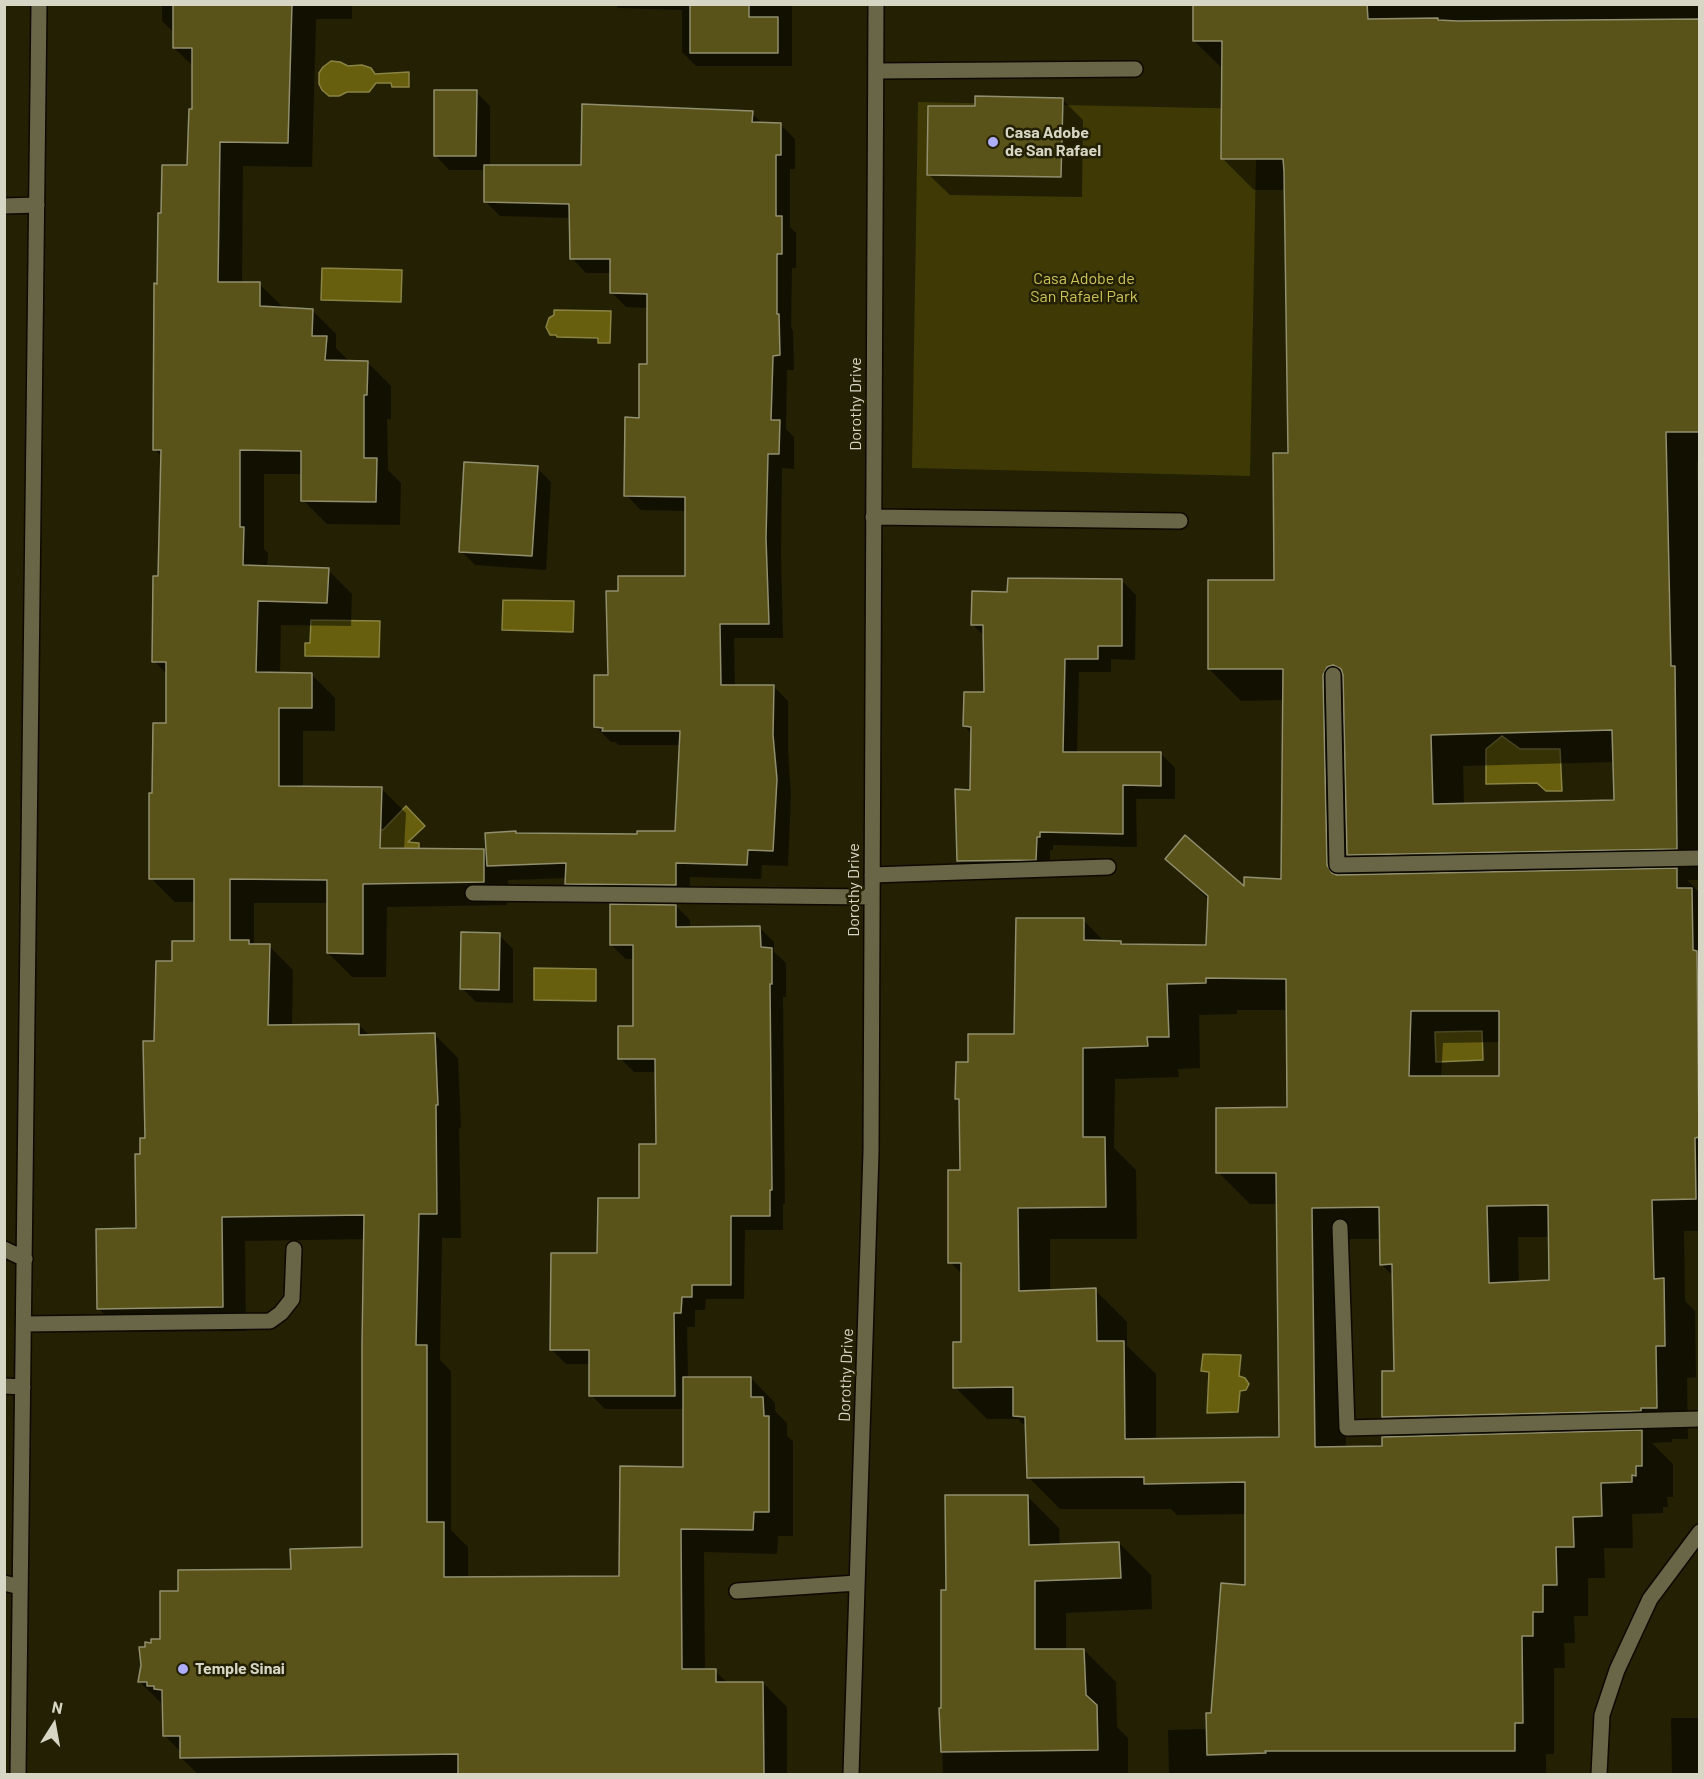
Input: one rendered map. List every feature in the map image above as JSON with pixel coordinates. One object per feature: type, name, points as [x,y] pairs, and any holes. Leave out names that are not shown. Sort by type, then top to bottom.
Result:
[{"type":"street","points":[[18,1774],[39,4]]},
{"type":"street","name":"Dorothy Drive","points":[[851,1774],[871,1152],[876,4]]},
{"type":"street","points":[[876,71],[1136,69]]},
{"type":"street","points":[[4,206],[37,205]]},
{"type":"street","points":[[873,517],[1180,521]]},
{"type":"street","points":[[1333,675],[1337,865],[1700,858]]},
{"type":"street","points":[[872,875],[1108,867]]},
{"type":"street","points":[[473,893],[872,897]]},
{"type":"street","points":[[1340,1227],[1347,1428],[1700,1419]]},
{"type":"street","points":[[4,1249],[25,1259]]},
{"type":"street","points":[[24,1324],[270,1322],[292,1299],[294,1249]]},
{"type":"street","points":[[4,1386],[23,1387]]},
{"type":"street","points":[[1599,1774],[1602,1715],[1617,1670],[1650,1599],[1695,1547],[1700,1532]]},
{"type":"street","points":[[4,1583],[20,1587]]},
{"type":"street","points":[[737,1591],[857,1583]]},
{"type":"green space","name":"Casa Adobe de San Rafael Park","points":[[918,102],[1257,109],[1250,476],[912,468]]},
{"type":"shaded area","points":[[331,61],[348,66],[362,65],[371,68],[375,74],[409,72],[409,87],[392,87],[391,83],[376,83],[369,92],[347,92],[339,96],[329,96],[319,84],[319,73]]},
{"type":"shaded area","points":[[322,268],[402,270],[401,302],[321,300]]},
{"type":"shaded area","points":[[554,310],[611,311],[610,343],[598,343],[598,338],[550,335],[546,327],[549,318],[554,315]]},
{"type":"shaded area","points":[[503,600],[574,601],[573,632],[502,630]]},
{"type":"shaded area","points":[[311,620],[380,621],[379,657],[305,656],[305,643],[310,643]]},
{"type":"shaded area","points":[[1502,736],[1520,749],[1560,749],[1562,791],[1546,791],[1537,783],[1486,784],[1486,749]]},
{"type":"shaded area","points":[[406,806],[425,826],[408,842],[419,843],[419,858],[367,857],[367,829],[383,830]]},
{"type":"shaded area","points":[[534,968],[596,969],[596,1001],[534,1000]]},
{"type":"shaded area","points":[[1482,1031],[1483,1060],[1436,1062],[1435,1032]]},
{"type":"shaded area","points":[[1203,1354],[1241,1355],[1239,1376],[1245,1378],[1249,1384],[1246,1390],[1240,1391],[1238,1412],[1207,1413],[1209,1372],[1201,1371]]},
{"type":"building","points":[[173,4],[292,4],[288,143],[220,142],[218,282],[260,282],[260,306],[313,309],[312,336],[327,336],[325,360],[368,361],[367,395],[364,395],[364,458],[377,458],[376,502],[301,501],[301,451],[240,450],[240,527],[244,527],[243,565],[329,568],[327,603],[258,601],[256,672],[312,673],[312,708],[279,708],[279,786],[382,787],[380,848],[484,849],[484,882],[363,884],[363,954],[327,953],[327,880],[230,879],[230,940],[249,940],[249,944],[270,944],[268,1025],[359,1024],[359,1035],[435,1033],[438,1105],[436,1105],[437,1214],[419,1214],[416,1345],[427,1345],[427,1522],[444,1522],[444,1577],[619,1576],[620,1466],[683,1467],[683,1377],[751,1377],[751,1397],[763,1397],[764,1416],[769,1416],[769,1512],[754,1512],[753,1530],[681,1529],[682,1669],[716,1669],[716,1682],[763,1682],[764,1774],[458,1774],[458,1754],[180,1758],[180,1736],[163,1736],[162,1690],[154,1689],[154,1686],[147,1686],[147,1682],[138,1682],[141,1665],[139,1647],[145,1647],[145,1642],[151,1643],[151,1639],[160,1639],[160,1591],[178,1591],[178,1570],[291,1569],[290,1549],[362,1547],[364,1215],[222,1217],[223,1307],[97,1309],[96,1229],[136,1228],[135,1154],[140,1154],[140,1138],[145,1138],[143,1041],[154,1041],[156,961],[172,961],[172,941],[194,941],[194,879],[149,879],[149,793],[152,793],[153,723],[166,723],[166,662],[152,662],[153,576],[158,576],[161,450],[153,450],[154,283],[157,284],[158,213],[161,213],[162,165],[187,165],[189,109],[192,109],[192,48],[173,48]]},
{"type":"building","points":[[690,4],[749,4],[749,17],[778,17],[778,53],[690,53]]},
{"type":"building","points":[[1193,4],[1367,4],[1368,19],[1438,18],[1438,20],[1458,21],[1700,19],[1700,432],[1666,432],[1671,666],[1675,666],[1677,849],[1347,855],[1343,675],[1341,669],[1333,665],[1327,667],[1323,675],[1327,865],[1332,873],[1337,875],[1677,868],[1677,888],[1692,888],[1693,950],[1697,951],[1699,1137],[1695,1138],[1696,1199],[1652,1200],[1654,1279],[1664,1278],[1665,1346],[1656,1346],[1657,1408],[1641,1408],[1641,1411],[1382,1417],[1382,1371],[1394,1371],[1392,1264],[1380,1265],[1379,1207],[1312,1208],[1315,1447],[1382,1446],[1382,1437],[1642,1430],[1642,1466],[1636,1466],[1636,1476],[1632,1475],[1632,1482],[1601,1483],[1602,1516],[1573,1517],[1574,1547],[1556,1547],[1557,1585],[1543,1585],[1543,1612],[1533,1612],[1533,1636],[1522,1636],[1523,1723],[1515,1723],[1515,1751],[1265,1751],[1266,1753],[1207,1755],[1206,1713],[1211,1713],[1221,1583],[1245,1585],[1245,1482],[1144,1484],[1144,1477],[1027,1478],[1025,1417],[1013,1416],[1013,1387],[953,1388],[953,1342],[961,1342],[961,1263],[948,1263],[948,1170],[960,1170],[959,1099],[955,1099],[956,1062],[968,1062],[968,1034],[1014,1034],[1016,918],[1084,918],[1084,940],[1121,941],[1121,944],[1206,945],[1208,896],[1165,859],[1185,835],[1244,886],[1244,877],[1281,879],[1283,669],[1208,669],[1208,580],[1274,580],[1273,453],[1288,453],[1283,159],[1221,159],[1222,41],[1193,41]],"holes":[[[1612,730],[1614,800],[1433,804],[1431,735]],[[1206,978],[1286,979],[1287,1107],[1216,1108],[1216,1173],[1276,1173],[1279,1437],[1125,1439],[1124,1341],[1097,1341],[1096,1288],[1019,1291],[1018,1208],[1106,1207],[1105,1137],[1083,1137],[1083,1048],[1148,1046],[1147,1037],[1169,1037],[1167,984],[1206,983]],[[1411,1011],[1499,1011],[1499,1076],[1409,1076]],[[1548,1205],[1549,1280],[1489,1283],[1487,1206]]]},
{"type":"building","points":[[434,90],[477,90],[476,156],[434,156]]},
{"type":"building","points":[[975,96],[1063,98],[1061,177],[927,175],[928,106],[975,106]]},
{"type":"building","points":[[582,104],[753,111],[752,122],[781,123],[781,155],[776,155],[776,216],[782,216],[782,254],[777,254],[780,355],[773,356],[771,420],[780,420],[779,454],[768,454],[766,538],[769,624],[720,624],[721,685],[774,685],[773,735],[777,779],[773,851],[748,850],[747,865],[676,863],[676,885],[565,884],[566,863],[487,866],[485,833],[516,831],[516,833],[637,834],[637,831],[675,831],[680,731],[602,731],[603,728],[594,727],[594,675],[608,675],[606,591],[618,591],[618,576],[685,576],[685,497],[624,496],[625,417],[639,418],[639,364],[647,364],[647,294],[610,293],[610,259],[570,259],[569,204],[484,202],[484,165],[581,165]]},
{"type":"building","points":[[464,462],[538,466],[532,556],[459,552]]},
{"type":"building","points":[[1008,578],[1122,579],[1122,646],[1098,646],[1098,659],[1065,659],[1063,752],[1161,752],[1161,786],[1123,785],[1123,834],[1040,832],[1040,837],[1037,837],[1036,860],[957,861],[955,789],[970,790],[971,727],[963,726],[964,692],[984,692],[983,625],[971,625],[972,591],[1007,592]]},
{"type":"building","points":[[610,904],[676,905],[676,927],[760,926],[761,947],[772,948],[772,984],[770,984],[772,1190],[770,1190],[770,1216],[731,1216],[731,1285],[692,1285],[692,1297],[682,1297],[681,1313],[674,1313],[675,1396],[589,1396],[589,1350],[550,1350],[551,1253],[597,1253],[598,1198],[639,1198],[639,1144],[656,1144],[655,1059],[618,1059],[618,1026],[633,1026],[633,945],[610,945]]},
{"type":"building","points":[[461,932],[500,933],[499,990],[460,989]]},
{"type":"building","points":[[945,1495],[1028,1495],[1029,1545],[1119,1542],[1121,1578],[1035,1581],[1035,1649],[1084,1649],[1086,1695],[1097,1705],[1098,1750],[941,1752],[939,1708],[941,1708],[941,1590],[946,1590]]},
{"type":"place","name":"Casa Adobe de San Rafael","points":[[993,142]]},
{"type":"place","name":"Temple Sinai","points":[[183,1669]]}]
